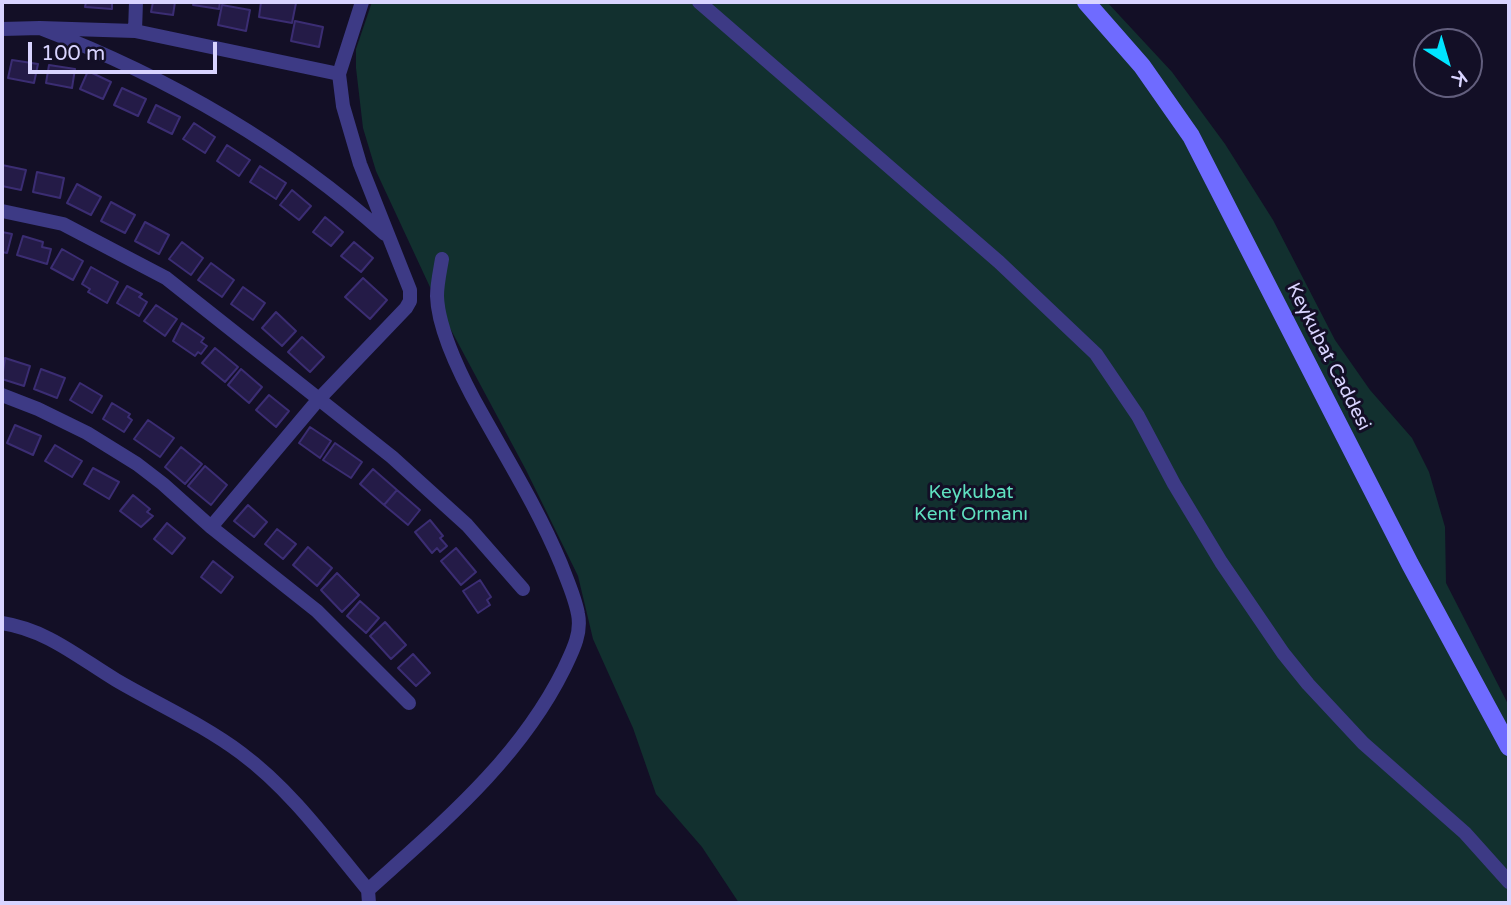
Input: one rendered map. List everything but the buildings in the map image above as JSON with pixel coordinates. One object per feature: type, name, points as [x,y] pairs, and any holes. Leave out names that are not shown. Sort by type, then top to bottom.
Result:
[{"type":"street","points":[[135,31],[136,2]]},
{"type":"street","points":[[211,527],[318,400],[408,305],[410,290],[392,240],[369,190],[343,106],[339,74],[362,2]]},
{"type":"street","points":[[699,2],[999,262],[1096,354],[1138,416],[1174,484],[1221,562],[1283,653],[1363,743],[1465,833],[1509,882]]},
{"type":"street","name":"Keykubat Caddesi","points":[[1086,2],[1142,66],[1191,136],[1404,552],[1509,747]]},
{"type":"street","points":[[40,28],[152,75],[245,128],[315,176],[392,240]]},
{"type":"street","points":[[2,29],[135,31],[339,74]]},
{"type":"street","points":[[2,211],[63,224],[166,278],[392,457],[467,525],[523,589]]},
{"type":"street","points":[[2,623],[30,629],[55,640],[110,676],[242,753],[298,805],[369,897],[473,794],[511,751],[545,703],[573,651],[579,632],[576,605],[544,526],[513,466],[471,396],[451,350],[437,302],[442,260]]},
{"type":"street","points":[[2,395],[63,421],[110,446],[163,484],[211,527],[317,611],[409,703]]},
{"type":"green space","name":"Keykubat Kent Ormanı","points":[[372,2],[1107,2],[1172,72],[1225,144],[1273,220],[1335,340],[1370,390],[1412,438],[1429,472],[1445,527],[1446,583],[1509,706],[1509,903],[739,903],[702,847],[656,794],[633,728],[593,639],[578,576],[526,470],[443,315],[376,171],[363,128],[356,68],[356,49]]}]
